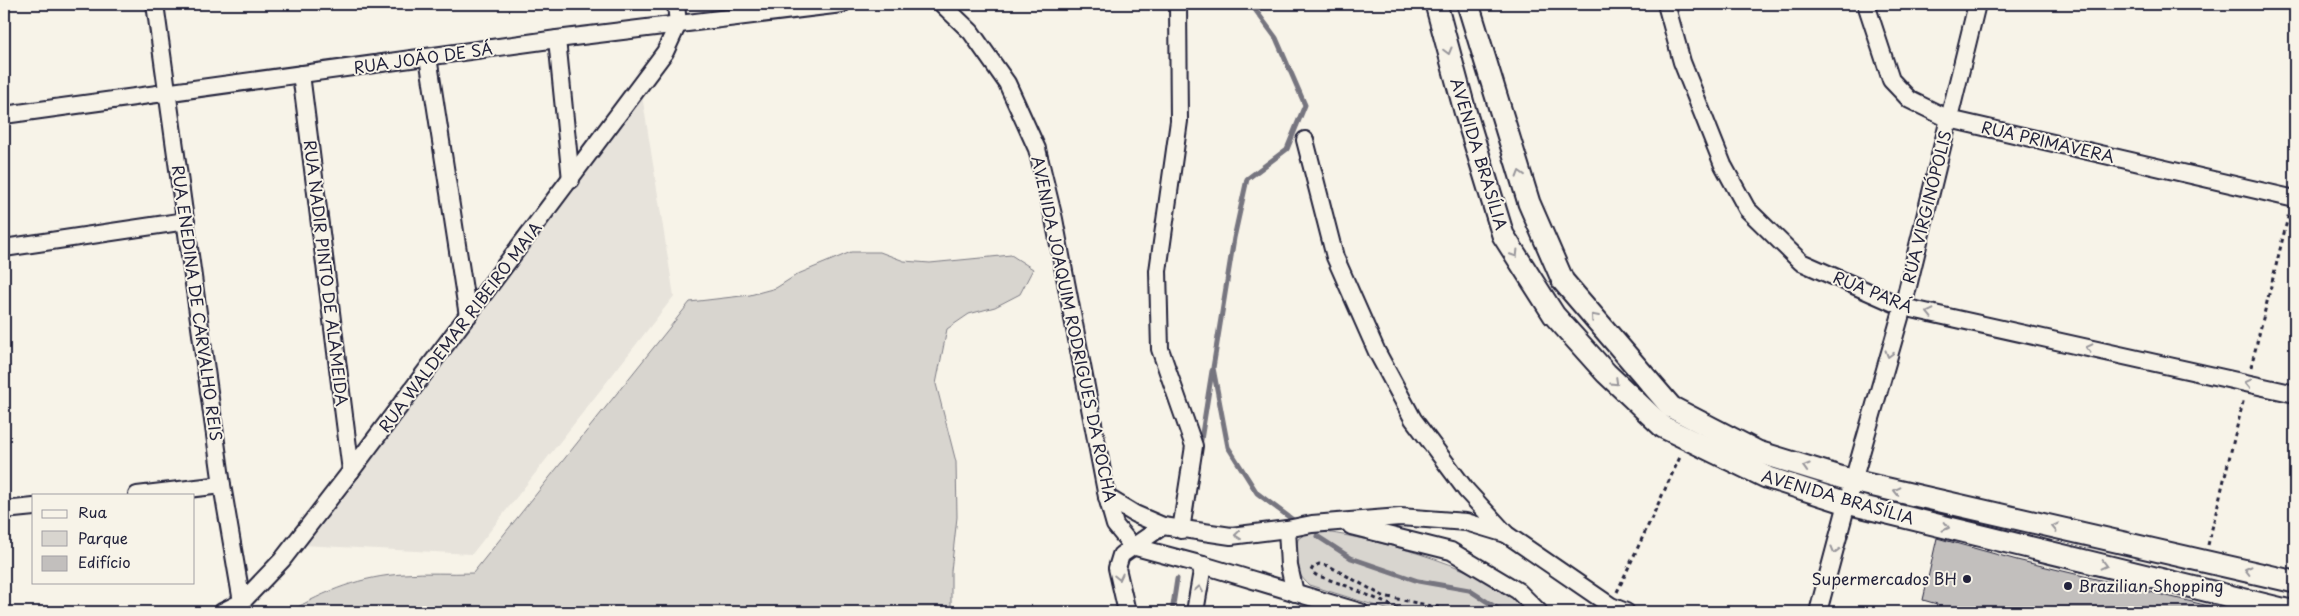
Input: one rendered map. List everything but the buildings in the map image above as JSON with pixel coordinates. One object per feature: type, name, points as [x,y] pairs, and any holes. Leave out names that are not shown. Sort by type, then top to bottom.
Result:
[{"type":"main road","name":"AVENIDA BRASÍLIA","points":[[1436,4],[1465,111],[1503,235],[1554,315],[1606,373],[1663,427],[1766,477],[1847,503],[2295,612]]},
{"type":"main road","name":"AVENIDA BRASÍLIA","points":[[1468,4],[1529,203],[1563,281],[1671,407],[1758,452],[1853,481],[2295,582]]},
{"type":"street","name":"RUA ENEDINA DE CARVALHO REIS","points":[[155,4],[222,485],[242,602]]},
{"type":"street","points":[[676,4],[678,24]]},
{"type":"street","name":"RUA JOÃO DE SÁ","points":[[4,115],[557,39],[842,4]]},
{"type":"street","name":"AVENIDA JOAQUIM RODRIGUES DA ROCHA","points":[[942,4],[971,32],[1007,83],[1037,149],[1054,219],[1107,497],[1115,525],[1132,546]]},
{"type":"street","points":[[1178,4],[1179,121],[1158,271],[1160,349],[1194,446],[1181,530]]},
{"type":"street","name":"RUA PARÁ","points":[[1666,4],[1689,80],[1723,165],[1747,209],[1800,262],[1903,307],[2295,394]]},
{"type":"street","name":"RUA PRIMAVERA","points":[[1866,4],[1891,80],[1910,100],[1949,119],[2295,199]]},
{"type":"street","name":"RUA VIRGINÓPOLIS","points":[[1818,612],[1903,307],[1977,4]]},
{"type":"street","name":"RUA WALDEMAR RIBEIRO MAIA","points":[[222,612],[242,602],[282,560],[468,316],[665,52],[678,24]]},
{"type":"street","points":[[557,39],[570,180]]},
{"type":"street","points":[[428,57],[468,316]]},
{"type":"street","name":"RUA NADIR PINTO DE ALAMEIDA","points":[[301,74],[351,471]]},
{"type":"street","points":[[1305,140],[1335,257],[1376,352],[1413,419],[1466,490],[1506,534],[1609,609],[1626,612]]},
{"type":"street","points":[[4,248],[186,221]]},
{"type":"street","points":[[146,494],[222,485]]},
{"type":"street","points":[[1107,497],[1136,514],[1163,526],[1231,536],[1286,530],[1312,524],[1410,518],[1466,522],[1506,534]]},
{"type":"street","points":[[4,510],[32,507]]},
{"type":"street","points":[[1336,522],[1451,551],[1518,590],[1540,612]]},
{"type":"street","points":[[1127,612],[1117,568],[1121,555],[1163,526]]},
{"type":"street","points":[[1286,530],[1290,566],[1296,593]]},
{"type":"street","points":[[1132,546],[1204,565],[1296,593],[1316,606],[1360,612]]},
{"type":"street","points":[[1195,612],[1204,565]]},
{"type":"path","points":[[1609,609],[1688,440]]},
{"type":"path","points":[[1406,612],[1347,586],[1316,575],[1311,571],[1313,567],[1320,564],[1329,566],[1383,596],[1452,612]]},
{"type":"shaded area","points":[[642,95],[674,296],[472,554],[302,545]]},
{"type":"green space","points":[[851,252],[880,252],[904,261],[930,263],[1011,255],[1033,269],[1020,294],[995,307],[969,314],[947,329],[936,384],[956,462],[957,517],[951,571],[951,612],[289,612],[330,591],[373,578],[413,573],[473,573],[690,302],[750,295],[776,288],[798,274]]},
{"type":"green space","points":[[1325,532],[1405,549],[1464,570],[1490,582],[1531,612],[1396,612],[1309,585],[1297,569],[1296,553],[1298,539],[1305,534]]},
{"type":"waterway","points":[[1251,4],[1276,38],[1305,105],[1287,149],[1247,179],[1234,238],[1213,368],[1228,447],[1257,493],[1297,523]]},
{"type":"waterway","points":[[1200,446],[1212,371]]},
{"type":"waterway","points":[[1317,536],[1351,558],[1418,581],[1469,590],[1503,612]]},
{"type":"waterway","points":[[1172,612],[1177,579]]},
{"type":"place","name":"Supermercados BH","points":[[1967,579]]},
{"type":"place","name":"Brazilian Shopping","points":[[2068,586]]}]
